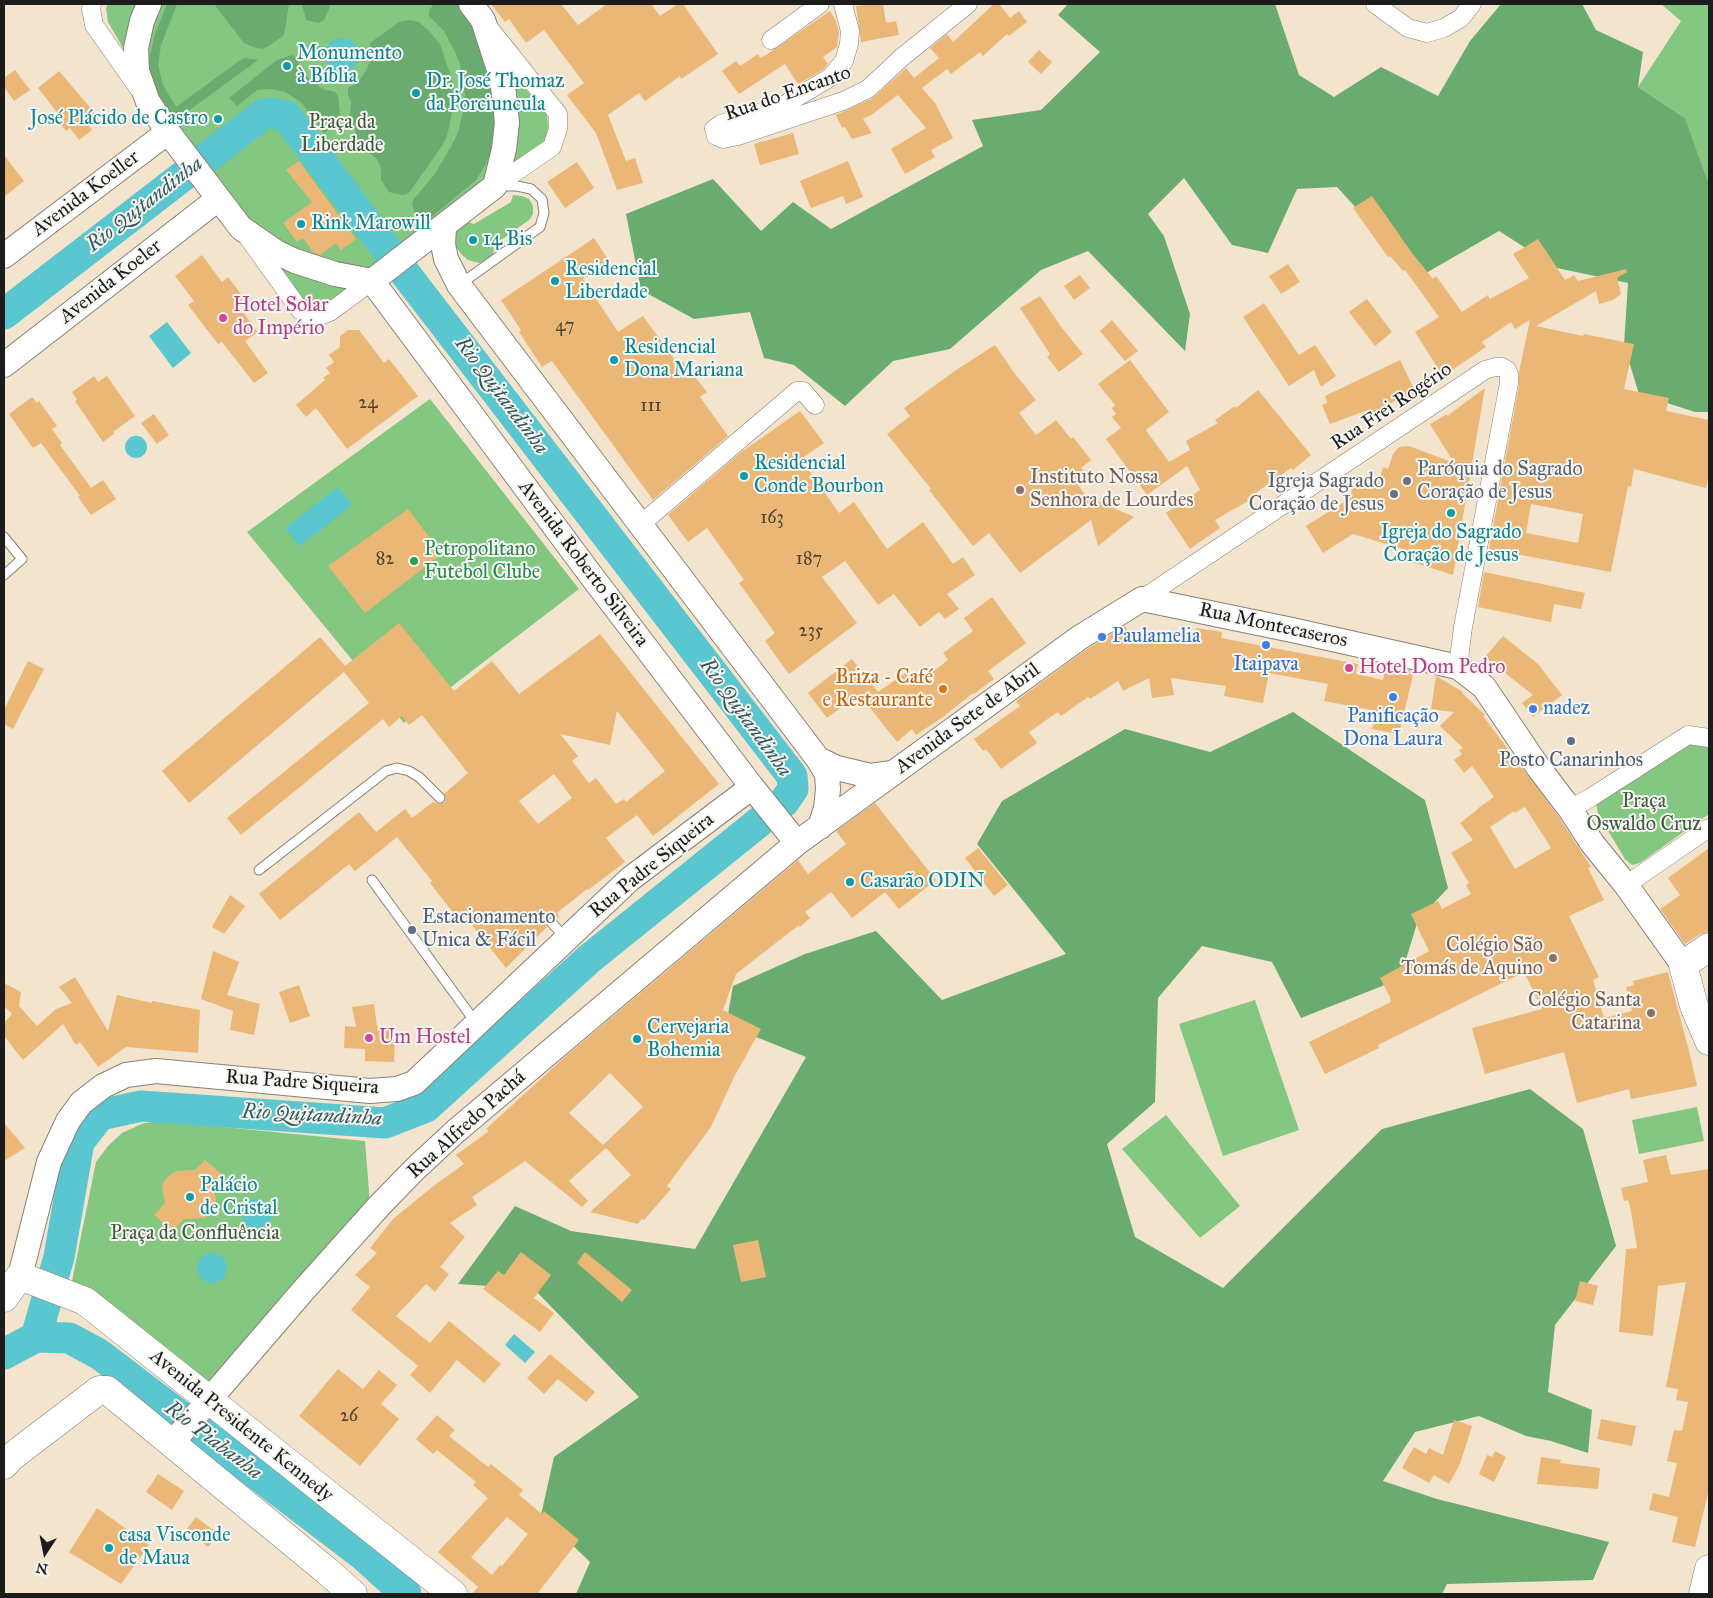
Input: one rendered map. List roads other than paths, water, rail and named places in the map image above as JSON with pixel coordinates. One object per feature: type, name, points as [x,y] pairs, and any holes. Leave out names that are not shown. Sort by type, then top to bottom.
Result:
[{"type":"main road","points":[[149,4],[142,21],[136,48],[137,71],[148,102],[172,138],[241,228],[276,252],[295,261],[335,274],[372,281],[495,186],[504,149],[507,122],[502,79],[477,12]]},
{"type":"main road","name":"Avenida Koeller","points":[[4,256],[172,138]]},
{"type":"main road","name":"Avenida Koeler","points":[[4,365],[215,194]]},
{"type":"main road","points":[[444,226],[443,244],[446,259],[459,285],[818,759],[827,774],[828,789],[826,808],[820,826]]},
{"type":"main road","name":"Avenida Roberto Silveira","points":[[372,281],[510,468],[754,789],[792,836]]},
{"type":"main road","name":"Rua Montecaseros","points":[[1142,599],[1292,630],[1458,668],[1484,687],[1538,767],[1683,965],[1694,1006],[1709,1041]]},
{"type":"main road","name":"Avenida Sete de Abril","points":[[792,836],[820,826],[1079,638],[1142,599]]},
{"type":"main road","points":[[818,759],[837,768],[870,776],[892,773]]},
{"type":"main road","name":"Rua Padre Siqueira","points":[[4,1298],[27,1279],[49,1162],[68,1121],[81,1103],[103,1086],[126,1075],[156,1071],[370,1091],[398,1089],[414,1083],[476,1024],[559,931],[754,789]]},
{"type":"main road","name":"Rua Alfredo Pachá","points":[[174,1441],[322,1270],[416,1168],[792,836]]},
{"type":"main road","points":[[1683,965],[1709,947]]},
{"type":"main road","name":"Avenida Presidente Kennedy","points":[[27,1279],[85,1301],[114,1323],[205,1404],[453,1594]]},
{"type":"main road","points":[[4,1465],[10,1458],[99,1390],[107,1390],[174,1441],[353,1594]]},
{"type":"main road","points":[[1703,1594],[1709,1569]]},
{"type":"street","points":[[92,4],[94,25],[148,102]]},
{"type":"street","points":[[771,40],[820,4]]},
{"type":"street","name":"Rua do Encanto","points":[[843,4],[850,31],[849,44],[844,60],[831,77],[782,106],[721,124],[714,129],[716,136],[723,139],[738,136],[843,101],[868,89],[900,58],[968,4]]},
{"type":"street","points":[[1375,4],[1408,28],[1427,33],[1444,28],[1461,18],[1472,4]]},
{"type":"street","points":[[477,12],[558,114],[558,129],[552,147],[495,186]]},
{"type":"street","points":[[241,228],[300,310],[308,315],[320,316],[330,312],[372,281]]},
{"type":"street","name":"Rua Frei Rogério","points":[[1142,599],[1484,370],[1502,367],[1509,374],[1509,383],[1463,627],[1458,668]]},
{"type":"street","points":[[640,524],[797,391],[803,391],[815,406]]},
{"type":"street","points":[[1570,809],[1688,735],[1709,738]]},
{"type":"street","points":[[1626,885],[1709,828]]},
{"type":"lane","points":[[459,285],[540,227],[544,213],[542,198],[532,189],[517,186],[495,186]]},
{"type":"lane","points":[[4,537],[22,559],[4,575]]},
{"type":"lane","points":[[259,870],[386,771],[397,768],[409,771],[419,777],[440,798]]},
{"type":"lane","points":[[372,880],[476,1024]]},
{"type":"water","points":[[342,38],[349,39],[354,43],[358,48],[358,62],[354,67],[349,71],[342,72],[335,71],[330,67],[326,62],[325,55],[326,48],[330,43],[335,39]]},
{"type":"water","points":[[167,322],[191,353],[173,368],[149,336]]},
{"type":"water","points":[[136,436],[146,443],[147,447],[140,457],[136,458],[126,451],[125,447],[132,437]]},
{"type":"water","points":[[338,487],[352,505],[300,546],[285,528]]},
{"type":"water","points":[[257,1199],[268,1203],[272,1214],[268,1225],[257,1229],[246,1225],[242,1214],[246,1203]]},
{"type":"water","points":[[212,1253],[222,1258],[227,1268],[222,1278],[212,1283],[202,1278],[197,1268],[202,1258]]},
{"type":"water","points":[[514,1334],[535,1352],[525,1363],[505,1345]]},
{"type":"waterway","name":"Rio Quitandinha","points":[[4,314],[264,114],[271,113],[286,116],[792,776],[793,789],[784,802],[589,959],[426,1107],[385,1123],[141,1106],[100,1115],[79,1142],[59,1257],[36,1337]]},
{"type":"waterway","name":"Rio Piabanha","points":[[4,1354],[36,1337],[69,1338],[99,1354],[364,1556],[406,1594]]},
{"type":"place","name":"Monumento à Bíblia","points":[[287,66]]},
{"type":"place","name":"Dr. José Thomaz da Porciuncula","points":[[416,93]]},
{"type":"place","name":"José Plácido de Castro","points":[[218,119]]},
{"type":"place","name":"Rink Marowill","points":[[301,224]]},
{"type":"place","name":"14 Bis","points":[[473,240]]},
{"type":"place","name":"Residencial Liberdade","points":[[555,281]]},
{"type":"place","name":"Hotel Solar do Império","points":[[223,318]]},
{"type":"place","name":"Residencial Dona Mariana","points":[[614,360]]},
{"type":"place","name":"Residencial Conde Bourbon","points":[[744,476]]},
{"type":"place","name":"Paróquia do Sagrado Coração de Jesus","points":[[1407,481]]},
{"type":"place","name":"Instituto Nossa Senhora de Lourdes","points":[[1020,490]]},
{"type":"place","name":"Igreja Sagrado Coração de Jesus","points":[[1394,494]]},
{"type":"place","name":"Igreja do Sagrado Coração de Jesus","points":[[1451,513]]},
{"type":"place","name":"Petropolitano Futebol Clube","points":[[414,561]]},
{"type":"place","name":"Paulamelia","points":[[1102,637]]},
{"type":"place","name":"Itaipava","points":[[1266,645]]},
{"type":"place","name":"Hotel Dom Pedro","points":[[1349,668]]},
{"type":"place","name":"Briza - Café e Restaurante","points":[[943,689]]},
{"type":"place","name":"Panificação Dona Laura","points":[[1393,697]]},
{"type":"place","name":"nadez","points":[[1533,709]]},
{"type":"place","name":"Posto Canarinhos","points":[[1571,741]]},
{"type":"place","name":"Casarão ODIN","points":[[850,882]]},
{"type":"place","name":"Estacionamento Unica & Fácil","points":[[412,930]]},
{"type":"place","name":"Colégio São Tomás de Aquino","points":[[1553,958]]},
{"type":"place","name":"Colégio Santa Catarina","points":[[1651,1013]]},
{"type":"place","name":"Um Hostel","points":[[369,1038]]},
{"type":"place","name":"Cervejaria Bohemia","points":[[637,1039]]},
{"type":"place","name":"Palácio de Cristal","points":[[190,1197]]},
{"type":"place","name":"casa Visconde de Maua","points":[[109,1548]]},
{"type":"park label","name":"Praça da Liberdade","points":[[342,134]]},
{"type":"park label","name":"Praça Oswaldo Cruz","points":[[1644,814]]},
{"type":"park label","name":"Praça da Confluência","points":[[195,1234]]}]
